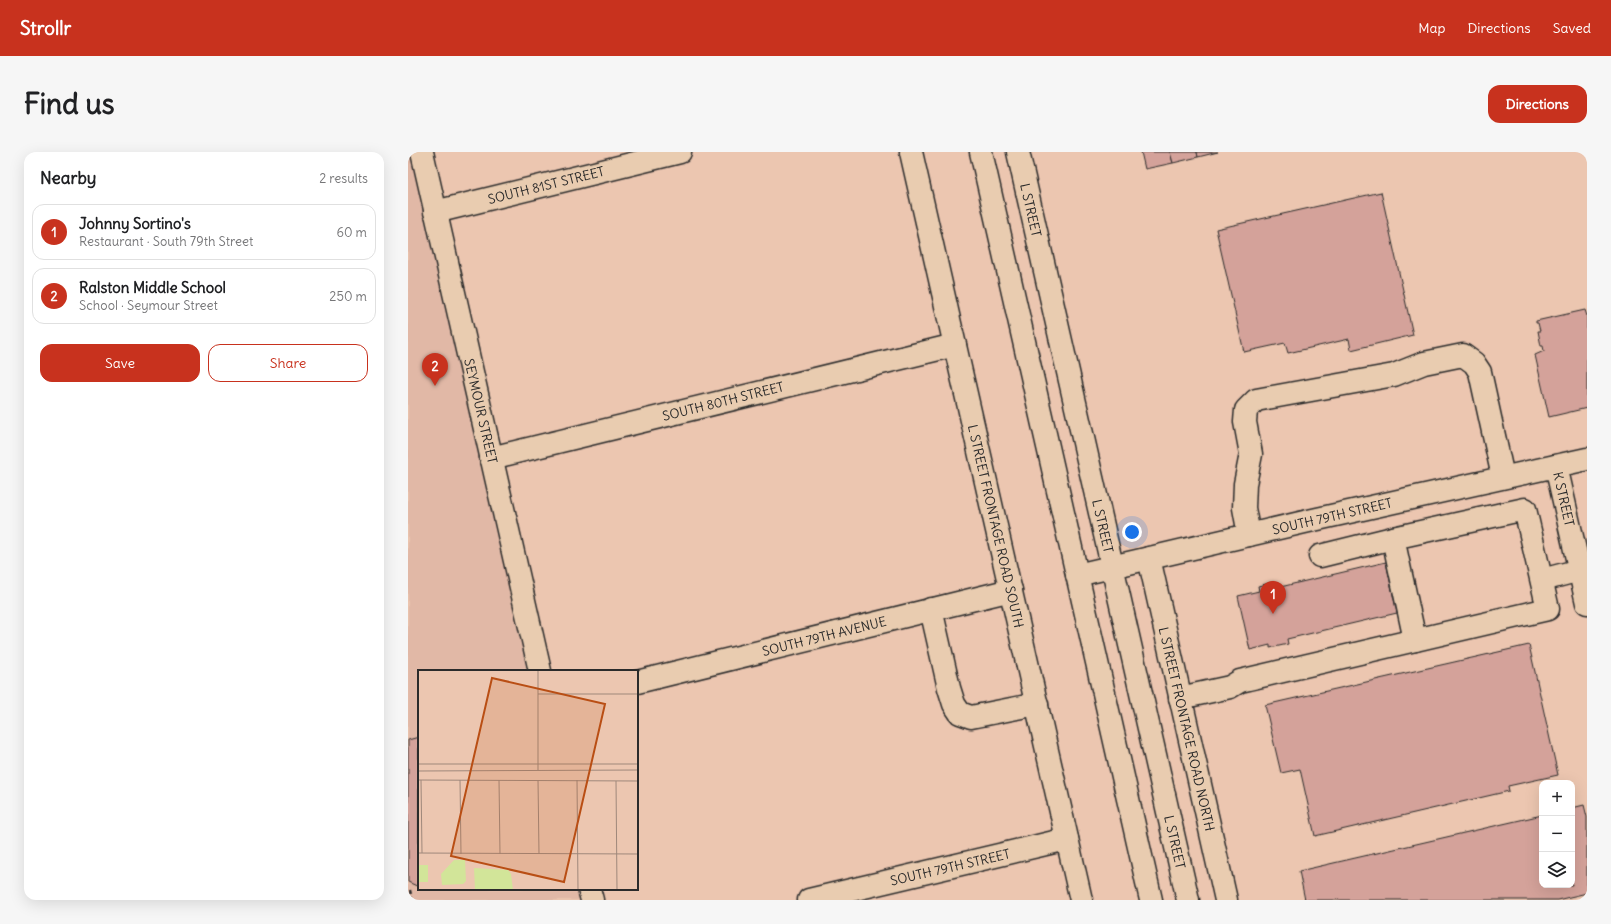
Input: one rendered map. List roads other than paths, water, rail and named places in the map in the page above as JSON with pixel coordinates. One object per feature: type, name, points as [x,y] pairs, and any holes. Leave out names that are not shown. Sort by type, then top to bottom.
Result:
[{"type":"street","name":"SEYMOUR STREET","points":[[422,152],[540,670]]},
{"type":"street","name":"SOUTH 81ST STREET","points":[[435,212],[680,152]]},
{"type":"street","name":"L STREET FRONTAGE ROAD SOUTH","points":[[912,152],[1081,900]]},
{"type":"street","points":[[980,152],[1078,575],[1151,900]]},
{"type":"street","name":"L STREET","points":[[1018,152],[1188,900]]},
{"type":"street","name":"SOUTH 80TH STREET","points":[[491,458],[955,345]]},
{"type":"street","points":[[1249,535],[1244,508],[1244,496],[1251,454],[1245,422],[1246,410],[1256,400],[1394,375],[1424,363],[1463,355],[1474,363],[1480,372],[1503,477]]},
{"type":"street","name":"SOUTH 79TH STREET","points":[[1078,575],[1587,459]]},
{"type":"street","name":"K STREET","points":[[1556,466],[1587,603]]},
{"type":"street","points":[[1180,698],[1230,687],[1240,681],[1548,610],[1525,509],[1393,538],[1320,556]]},
{"type":"street","points":[[1393,538],[1415,640]]},
{"type":"street","name":"L STREET FRONTAGE ROAD NORTH","points":[[1149,558],[1226,900]]},
{"type":"street","points":[[1542,580],[1580,570]]},
{"type":"street","name":"SOUTH 79TH AVENUE","points":[[638,682],[1011,590]]},
{"type":"street","points":[[931,609],[949,688],[954,704],[960,713],[971,717],[1037,704]]},
{"type":"street","name":"SOUTH 79TH STREET","points":[[809,900],[1067,839]]},
{"type":"street","points":[[589,890],[592,900]]},
{"type":"place","name":"Ralston Middle School","points":[[435,386]]},
{"type":"place","name":"Johnny Sortino's","points":[[1273,614]]}]
